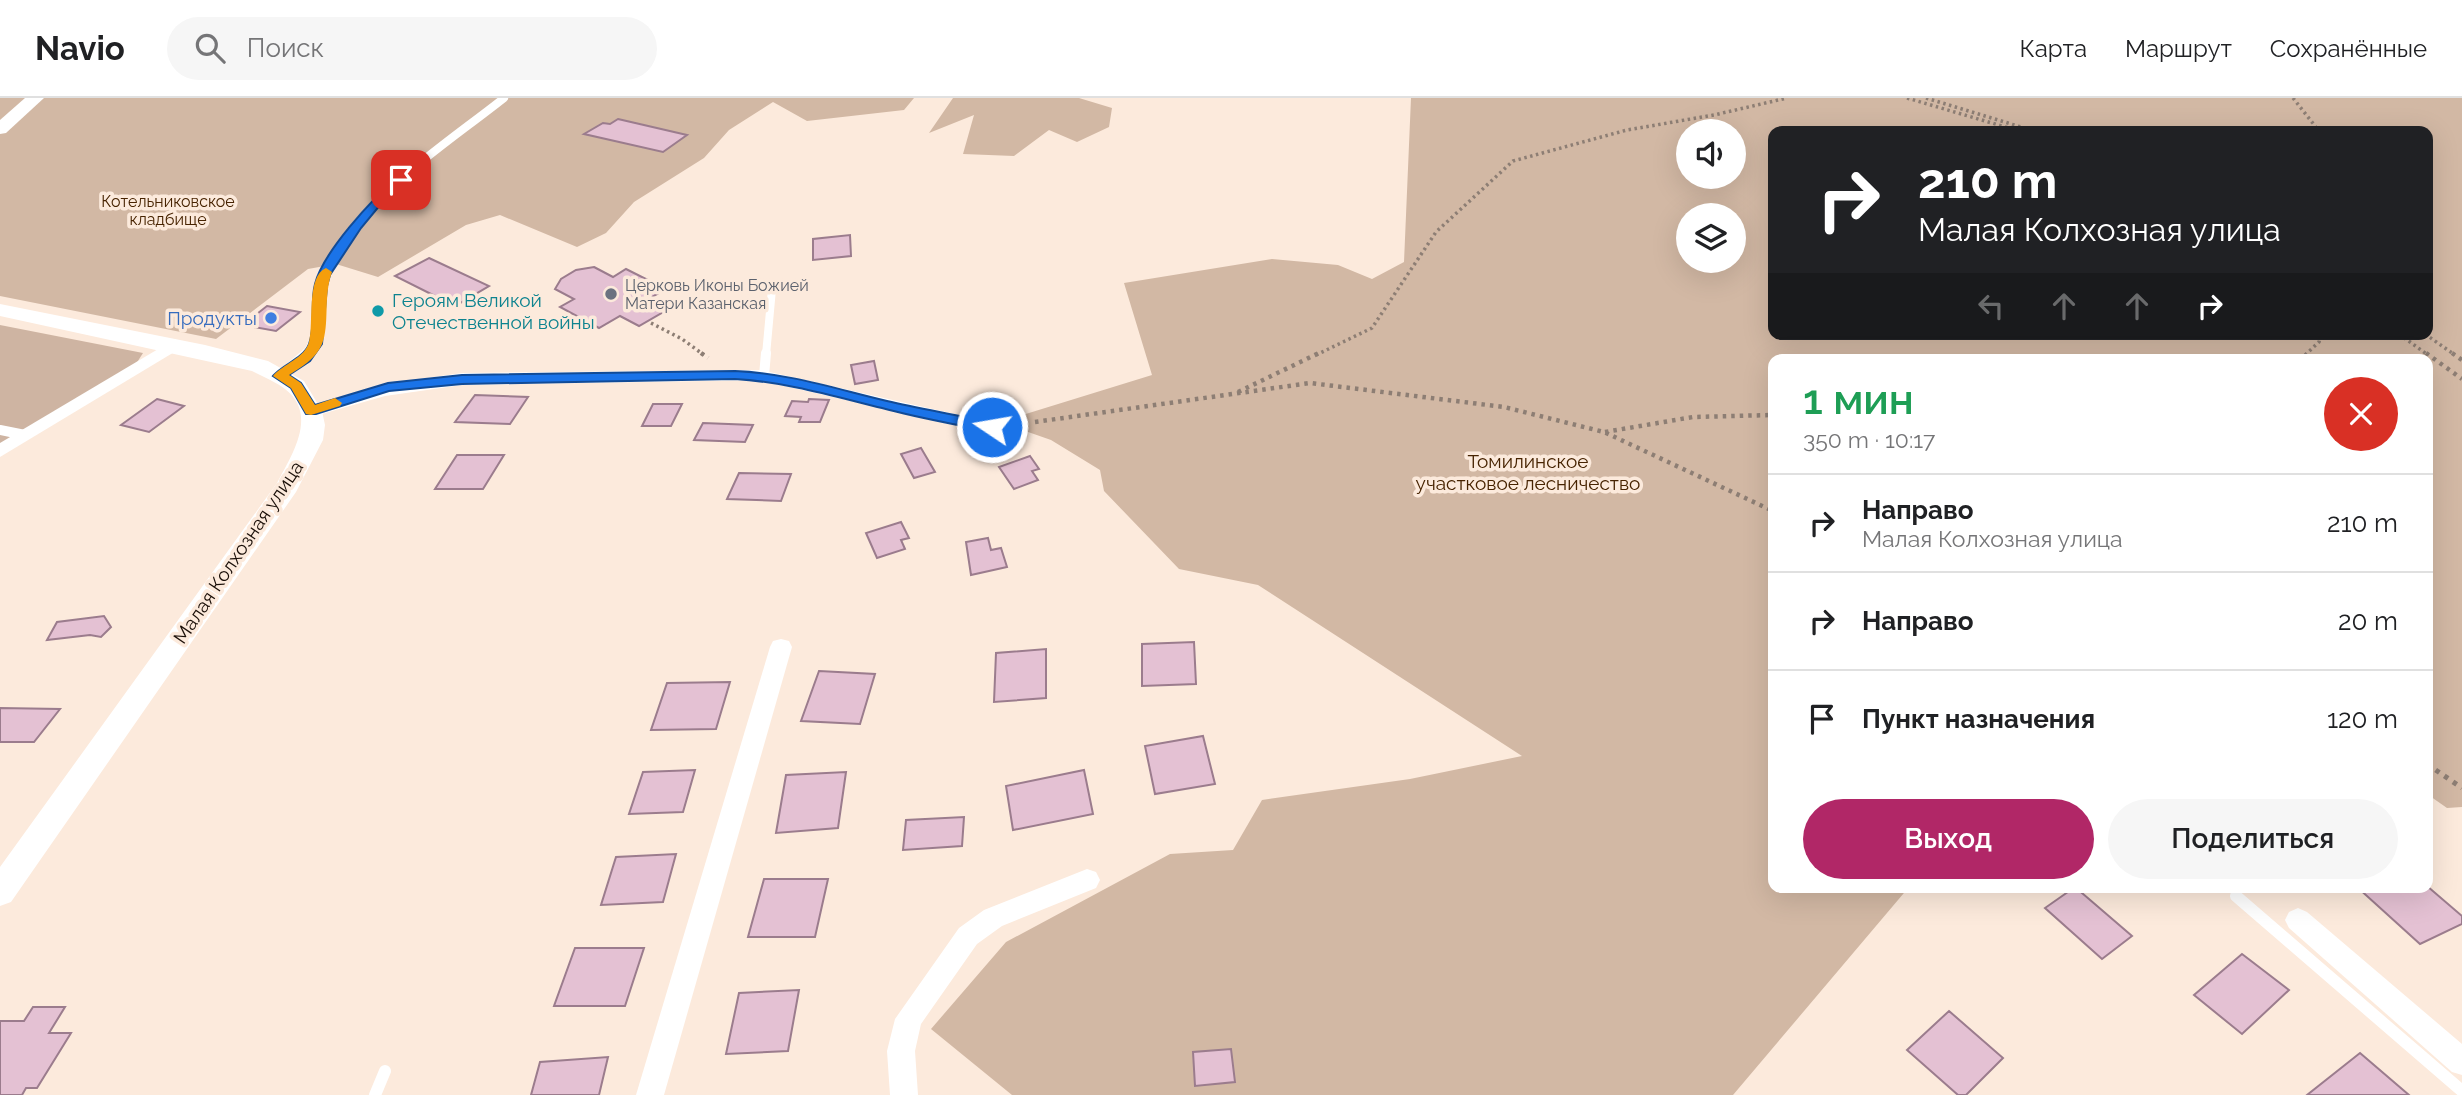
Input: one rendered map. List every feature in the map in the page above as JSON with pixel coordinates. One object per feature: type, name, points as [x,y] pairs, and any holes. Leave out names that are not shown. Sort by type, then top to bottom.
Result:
[{"type":"street","points":[[0,129],[35,98]]},
{"type":"street","points":[[0,310],[175,344],[260,366],[296,386],[311,411],[388,387],[462,379],[764,376]]},
{"type":"street","points":[[0,451],[175,344]]},
{"type":"street","name":"Малая Колхозная улица","points":[[0,892],[287,486],[311,440],[311,411]]},
{"type":"street","points":[[650,1095],[781,647]]},
{"type":"street","points":[[904,1095],[901,1051],[909,1019],[968,936],[993,918],[1087,880]]},
{"type":"street","points":[[2298,920],[2462,1062]]},
{"type":"lane","points":[[280,376],[306,358],[316,344],[320,286],[324,275],[356,226],[381,197],[504,98]]},
{"type":"lane","points":[[772,289],[764,376],[992,427],[1020,424]]},
{"type":"lane","points":[[0,430],[25,435]]},
{"type":"lane","points":[[2235,896],[2462,1091]]},
{"type":"lane","points":[[374,1095],[385,1071]]},
{"type":"path","points":[[1231,396],[1372,328],[1436,232],[1513,161],[1627,130],[1714,115],[1787,98]]},
{"type":"path","points":[[1907,98],[2002,126]]},
{"type":"path","points":[[1926,98],[2018,126]]},
{"type":"path","points":[[1937,98],[1959,108]]},
{"type":"path","points":[[2293,98],[2315,126]]},
{"type":"path","points":[[652,323],[682,339],[735,375]]},
{"type":"path","points":[[2306,354],[2320,340]]},
{"type":"path","points":[[2407,340],[2427,354]]},
{"type":"path","points":[[2433,340],[2462,360]]},
{"type":"path","points":[[2433,358],[2462,379]]},
{"type":"path","points":[[1020,424],[1310,383],[1504,407],[1604,432],[1768,508]]},
{"type":"path","points":[[1604,432],[1693,417],[1768,415]]},
{"type":"path","points":[[2433,768],[2462,788]]},
{"type":"shaded area","points":[[0,325],[143,353],[136,364],[0,447]]},
{"type":"green space","name":"Котельниковское кладбище","points":[[0,98],[914,98],[904,110],[807,121],[773,102],[729,130],[704,158],[634,202],[606,233],[577,247],[500,215],[466,225],[378,277],[336,264],[308,269],[216,339],[0,296]]},
{"type":"green space","points":[[953,98],[1079,98],[1112,108],[1109,127],[1077,142],[1049,130],[1014,156],[963,154],[974,115],[929,133]]},
{"type":"green space","name":"Томилинское участковое лесничество","points":[[1411,98],[2462,98],[2462,807],[2447,808],[2433,798],[2433,354],[1768,354],[1768,893],[1904,893],[1733,1095],[1012,1095],[931,1029],[1006,942],[1170,854],[1233,850],[1262,800],[1410,779],[1522,756],[1258,585],[1179,569],[1104,491],[1100,470],[1051,440],[1000,422],[1152,375],[1124,283],[1272,259],[1338,265],[1372,279],[1404,262]]},
{"type":"building","points":[[618,119],[687,135],[663,152],[584,134],[603,123],[610,124]]},
{"type":"building","points":[[850,235],[851,256],[813,260],[813,239]]},
{"type":"building","points":[[429,258],[489,286],[455,306],[395,276]]},
{"type":"building","name":"Церковь Иконы Божией Матери Казанская","points":[[594,267],[613,277],[626,269],[666,289],[645,301],[665,311],[639,326],[620,316],[599,328],[560,307],[574,299],[555,289],[561,279],[576,270]]},
{"type":"building","points":[[267,306],[300,312],[276,331],[243,325]]},
{"type":"building","points":[[874,361],[878,380],[855,384],[851,365]]},
{"type":"building","points":[[475,395],[528,397],[510,424],[455,422]]},
{"type":"building","points":[[157,399],[184,406],[149,432],[121,425]]},
{"type":"building","points":[[809,399],[829,400],[820,422],[799,422],[801,417],[785,416],[792,401],[808,402]]},
{"type":"building","points":[[653,404],[682,404],[671,426],[642,426]]},
{"type":"building","points":[[703,423],[753,425],[745,442],[694,440]]},
{"type":"building","points":[[921,448],[935,472],[914,478],[901,454]]},
{"type":"building","points":[[457,455],[504,455],[483,489],[435,489]]},
{"type":"building","points":[[1030,456],[1039,469],[1032,471],[1038,480],[1014,489],[999,467]]},
{"type":"building","points":[[739,473],[791,474],[781,501],[727,499]]},
{"type":"building","points":[[901,522],[909,538],[901,540],[905,549],[877,558],[866,533]]},
{"type":"building","points":[[988,538],[991,550],[1001,548],[1007,567],[971,575],[966,542]]},
{"type":"building","points":[[104,616],[111,627],[101,637],[90,635],[47,640],[57,622]]},
{"type":"building","points":[[1194,642],[1196,684],[1142,686],[1142,644]]},
{"type":"building","points":[[1046,649],[1046,698],[994,702],[996,653]]},
{"type":"building","points":[[819,671],[875,674],[860,724],[801,721]]},
{"type":"building","points":[[730,682],[716,729],[651,730],[667,683]]},
{"type":"building","points":[[0,708],[60,709],[34,742],[0,742]]},
{"type":"building","points":[[1203,736],[1215,784],[1155,794],[1145,746]]},
{"type":"building","points":[[695,770],[683,812],[629,814],[643,772]]},
{"type":"building","points":[[1084,770],[1093,814],[1013,830],[1006,786]]},
{"type":"building","points":[[846,772],[838,828],[776,833],[786,775]]},
{"type":"building","points":[[964,817],[962,846],[903,850],[906,820]]},
{"type":"building","points":[[676,854],[663,902],[601,905],[616,857]]},
{"type":"building","points":[[764,879],[828,879],[815,937],[748,937]]},
{"type":"building","points":[[2433,891],[2462,916],[2462,924],[2420,944],[2364,893]]},
{"type":"building","points":[[2066,893],[2082,893],[2132,936],[2102,959],[2045,908]]},
{"type":"building","points":[[575,948],[644,948],[625,1006],[554,1006]]},
{"type":"building","points":[[2242,954],[2289,990],[2242,1034],[2194,995]]},
{"type":"building","points":[[799,990],[788,1051],[726,1054],[739,993]]},
{"type":"building","points":[[33,1007],[65,1007],[49,1033],[71,1033],[37,1088],[26,1088],[22,1095],[0,1095],[0,1021],[24,1021]]},
{"type":"building","points":[[1949,1011],[2003,1058],[1966,1095],[1958,1095],[1907,1050]]},
{"type":"building","points":[[1231,1049],[1235,1082],[1195,1086],[1193,1052]]},
{"type":"building","points":[[2360,1053],[2409,1095],[2307,1095]]},
{"type":"building","points":[[608,1057],[599,1095],[531,1095],[540,1062]]},
{"type":"slow traffic","points":[[326,272],[320,286],[316,344],[306,358],[280,376],[296,386],[311,411],[335,403]]},
{"type":"place","name":"Церковь Иконы Божией Матери Казанская","points":[[611,294]]},
{"type":"place","name":"Героям Великой Отечественной войны","points":[[378,311]]},
{"type":"place","name":"Продукты","points":[[271,318]]},
{"type":"route","points":[[401,180],[381,197],[356,226],[324,275],[320,286],[316,344],[306,358],[280,376],[296,386],[311,411],[388,387],[462,379],[735,375],[764,376],[817,386],[885,405],[992,427]]}]
